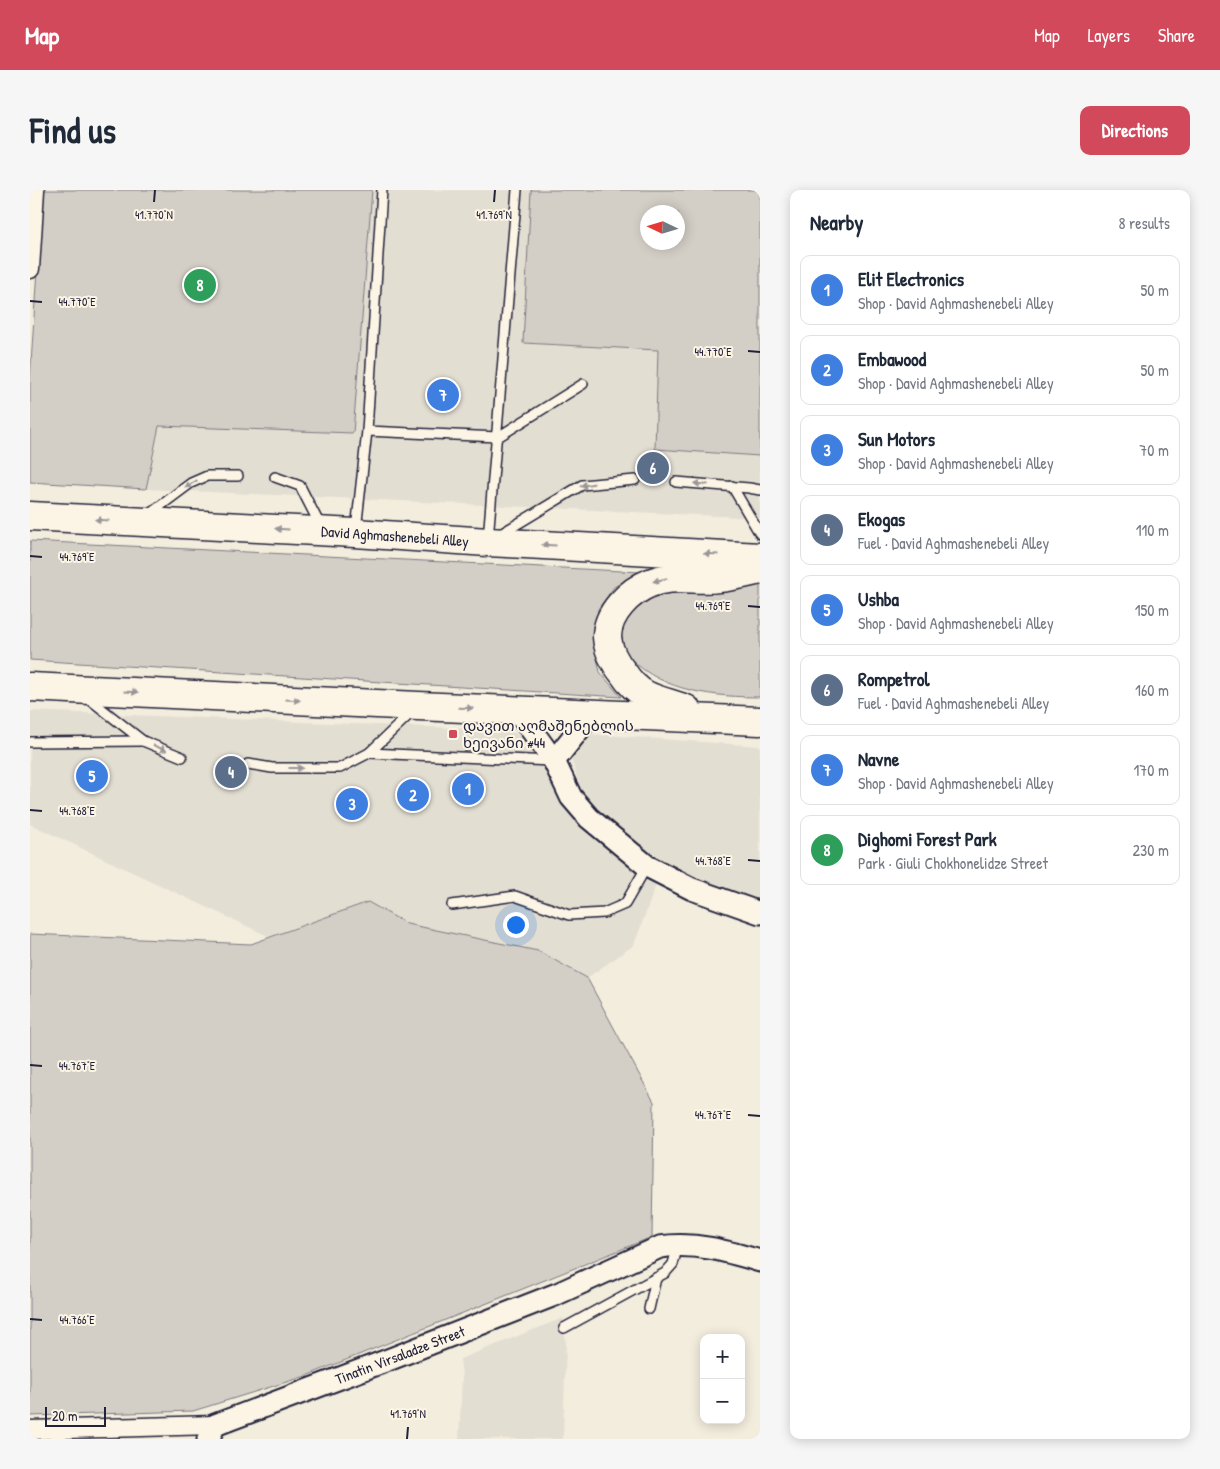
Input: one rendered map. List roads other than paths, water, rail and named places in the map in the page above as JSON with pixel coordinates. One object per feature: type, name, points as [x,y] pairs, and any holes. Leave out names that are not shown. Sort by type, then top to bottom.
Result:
[{"type":"highway","name":"David Aghmashenebeli Alley","points":[[30,516],[760,557]]},
{"type":"highway","points":[[716,719],[646,695],[628,680],[616,664],[609,650],[607,636],[610,622],[624,600],[651,582],[670,578],[719,578],[760,570]]},
{"type":"highway","points":[[30,688],[760,721]]},
{"type":"street","points":[[30,269],[35,190]]},
{"type":"street","points":[[517,710],[554,761],[571,797],[590,818],[647,866],[692,888],[760,913]]},
{"type":"street","points":[[554,761],[592,713]]},
{"type":"street","name":"Tinatin Virsaladze Street","points":[[30,1430],[211,1432],[557,1294],[660,1247],[678,1245],[703,1246],[760,1260]]},
{"type":"lane","points":[[355,533],[367,432],[382,190]]},
{"type":"lane","points":[[488,542],[517,190]]},
{"type":"lane","points":[[367,432],[498,437],[583,384]]},
{"type":"lane","points":[[138,522],[192,482],[207,476],[238,476]]},
{"type":"lane","points":[[275,477],[300,486],[323,531]]},
{"type":"lane","points":[[488,542],[582,485],[635,480]]},
{"type":"lane","points":[[676,482],[760,490]]},
{"type":"lane","points":[[732,486],[760,534]]},
{"type":"lane","points":[[78,690],[143,741],[182,757]]},
{"type":"lane","points":[[248,764],[272,768],[340,768],[369,753],[418,706]]},
{"type":"lane","points":[[30,742],[143,741]]},
{"type":"lane","points":[[369,753],[554,761]]},
{"type":"lane","points":[[452,905],[515,896],[569,915],[604,913],[625,904],[647,866]]},
{"type":"lane","points":[[564,1328],[665,1273],[673,1264],[678,1245]]},
{"type":"lane","points":[[649,1309],[656,1278]]},
{"type":"place","name":"Dighomi Forest Park","points":[[200,285]]},
{"type":"place","name":"Navne","points":[[443,395]]},
{"type":"place","name":"Rompetrol","points":[[653,468]]},
{"type":"place","name":"დავით აღმაშენებლის ხეივანი #44","points":[[453,734]]},
{"type":"place","name":"Ekogas","points":[[231,772]]},
{"type":"place","name":"Ushba","points":[[92,776]]},
{"type":"place","name":"Elit Electronics","points":[[468,789]]},
{"type":"place","name":"Embawood","points":[[413,795]]},
{"type":"place","name":"Sun Motors","points":[[352,804]]}]
